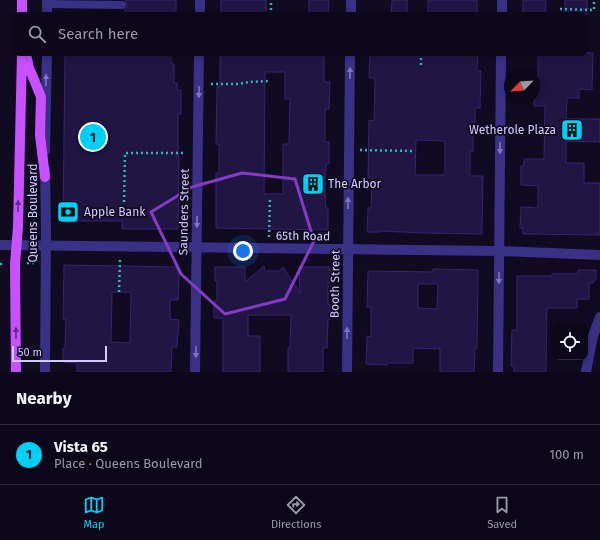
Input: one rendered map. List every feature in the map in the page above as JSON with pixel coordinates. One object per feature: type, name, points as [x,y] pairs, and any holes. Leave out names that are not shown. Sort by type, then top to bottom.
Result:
[{"type":"main road","points":[[22,0],[22,12]]},
{"type":"main road","name":"Queens Boulevard","points":[[16,372],[7,245],[18,227],[22,56]]},
{"type":"main road","points":[[27,56],[29,68],[41,97],[40,135],[45,177]]},
{"type":"street","points":[[200,0],[200,12]]},
{"type":"street","points":[[351,0],[351,12]]},
{"type":"street","points":[[502,0],[502,12]]},
{"type":"street","name":"Queens Boulevard","points":[[45,372],[46,56]]},
{"type":"street","name":"Saunders Street","points":[[196,372],[199,56]]},
{"type":"street","name":"Booth Street","points":[[347,372],[350,56]]},
{"type":"street","points":[[498,372],[501,56]]},
{"type":"street","name":"65th Road","points":[[7,245],[499,251],[600,254]]},
{"type":"street","points":[[586,372],[593,336],[600,317]]},
{"type":"lane","points":[[47,2],[122,5]]},
{"type":"path","points":[[271,0],[271,12]]},
{"type":"path","points":[[560,9],[594,10],[594,0]]},
{"type":"path","points":[[421,56],[421,65]]},
{"type":"path","points":[[211,84],[237,84],[270,81]]},
{"type":"path","points":[[360,150],[412,151]]},
{"type":"path","points":[[124,202],[125,153],[183,153]]},
{"type":"path","points":[[269,238],[270,198]]},
{"type":"path","points":[[27,227],[36,229]]},
{"type":"path","points":[[32,228],[32,234]]},
{"type":"path","points":[[31,258],[31,263]]},
{"type":"path","points":[[119,292],[120,260]]},
{"type":"path","points":[[26,263],[36,263]]},
{"type":"highlighted area","points":[[242,173],[295,179],[314,241],[285,299],[225,314],[181,274],[151,212],[192,187]]},
{"type":"building","points":[[125,0],[176,0],[176,11],[125,12],[127,5]]},
{"type":"building","points":[[221,0],[266,0],[266,12],[221,12]]},
{"type":"building","points":[[309,0],[329,0],[328,12],[309,12]]},
{"type":"building","points":[[392,0],[407,0],[407,12],[391,12]]},
{"type":"building","points":[[428,0],[477,0],[477,12],[428,12]]},
{"type":"building","points":[[523,0],[546,0],[545,12],[523,12]]},
{"type":"building","points":[[565,0],[587,0],[587,12],[565,12]]},
{"type":"building","points":[[588,53],[593,53],[592,90],[579,89],[579,98],[567,98],[566,119],[600,119],[600,142],[566,141],[566,163],[584,163],[584,183],[600,183],[600,235],[523,234],[523,228],[520,228],[521,207],[538,208],[538,186],[521,185],[521,166],[524,166],[524,159],[544,159],[545,106],[534,106],[534,104],[540,104],[540,68],[538,68],[538,56],[588,56]]},
{"type":"building","points":[[65,56],[171,56],[171,64],[174,64],[174,83],[177,83],[177,90],[181,90],[181,114],[178,114],[178,229],[122,229],[122,221],[63,221]]},
{"type":"building","points":[[220,56],[324,56],[324,82],[330,82],[329,109],[325,109],[325,142],[329,142],[329,164],[326,164],[325,171],[328,230],[216,228],[216,173],[219,173],[219,144],[216,144],[217,87],[220,87]],"holes":[[[265,72],[285,72],[285,99],[290,99],[289,144],[283,144],[283,194],[264,194]]]},
{"type":"building","points":[[370,56],[478,56],[477,71],[481,71],[480,108],[475,108],[475,123],[473,123],[473,151],[470,151],[470,176],[483,176],[482,234],[380,231],[367,232],[368,208],[371,208],[372,185],[371,178],[368,178],[369,120],[374,121],[375,78],[369,78]],"holes":[[[416,140],[445,141],[445,175],[415,175]]]},
{"type":"building","points":[[64,265],[178,267],[178,300],[170,300],[170,319],[179,320],[177,347],[172,347],[171,372],[77,372],[77,363],[63,362],[66,319],[63,319]],"holes":[[[112,292],[131,292],[130,343],[111,342]]]},
{"type":"building","points":[[264,266],[265,271],[279,271],[283,267],[300,293],[299,267],[330,267],[328,304],[330,304],[330,319],[328,319],[327,348],[323,348],[322,372],[288,372],[288,348],[290,348],[291,315],[248,315],[248,336],[260,336],[260,372],[223,372],[223,318],[214,318],[214,301],[217,301],[215,267],[245,267],[245,282]]},
{"type":"building","points":[[433,269],[478,270],[477,349],[475,349],[474,372],[440,372],[440,349],[413,348],[413,363],[387,363],[387,365],[366,364],[367,336],[371,337],[371,307],[367,307],[368,271],[433,272]],"holes":[[[418,284],[438,284],[437,309],[418,308]]]},
{"type":"building","points":[[578,270],[596,270],[596,278],[593,283],[589,283],[589,299],[577,299],[577,308],[547,308],[546,372],[514,372],[514,366],[511,366],[512,330],[517,330],[517,276],[578,274]]},
{"type":"place","name":"Wetherole Plaza","points":[[572,130]]},
{"type":"place","name":"Vista 65","points":[[93,137]]},
{"type":"place","name":"The Arbor","points":[[313,184]]},
{"type":"place","name":"Apple Bank","points":[[68,212]]}]
